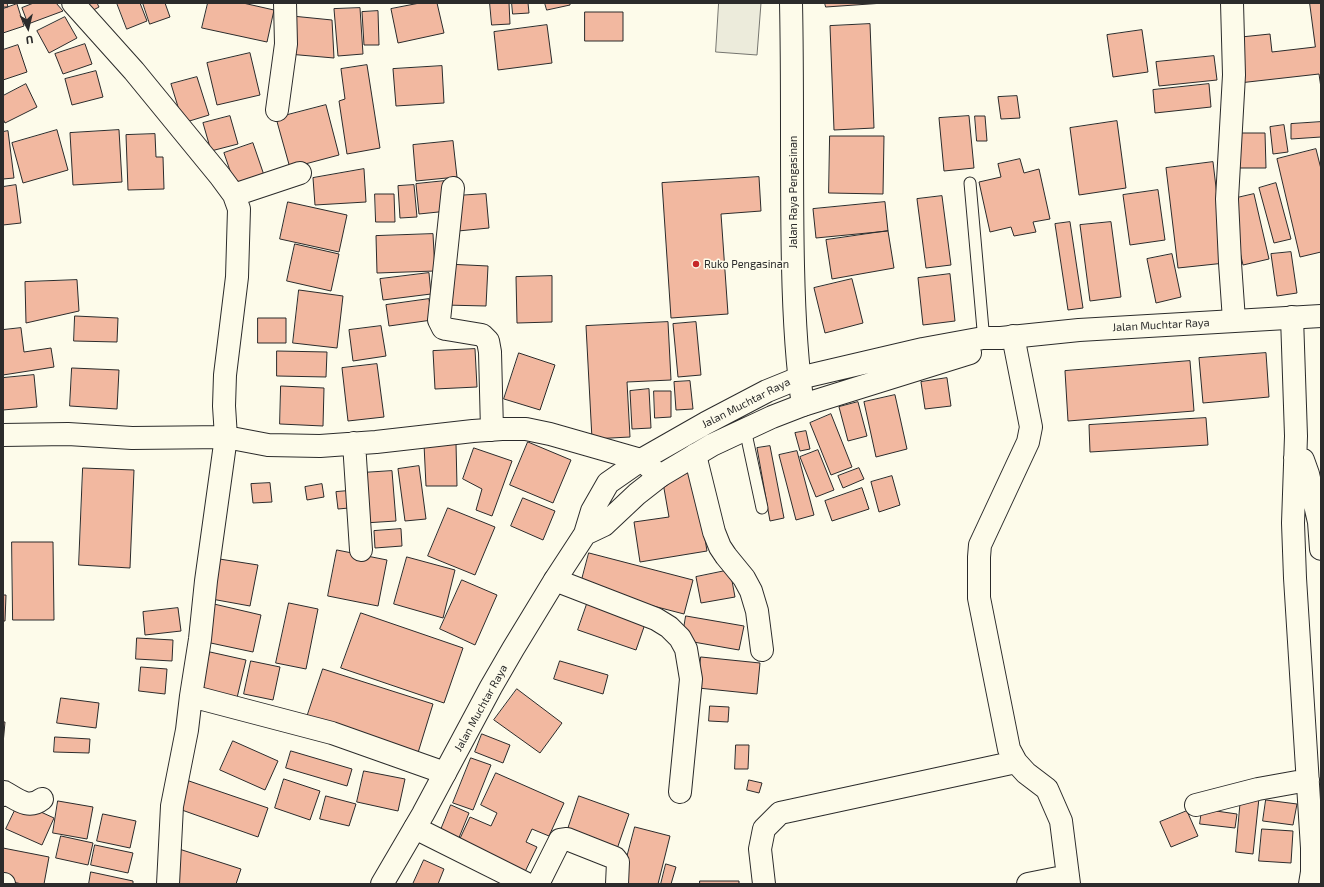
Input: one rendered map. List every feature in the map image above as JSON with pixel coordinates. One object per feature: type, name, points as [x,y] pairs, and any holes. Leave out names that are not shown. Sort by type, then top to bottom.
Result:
[{"type":"main road","points":[[73,3],[134,71],[206,161],[220,176],[234,196],[239,209],[239,242],[235,300],[226,355],[224,406],[226,437],[187,730],[172,806],[168,884]]},
{"type":"main road","points":[[277,110],[286,44],[285,3]]},
{"type":"main road","name":"Jalan Raya Pengasinan","points":[[791,3],[793,85],[792,241],[795,321],[799,378],[803,405]]},
{"type":"main road","points":[[1232,3],[1234,75],[1227,199],[1234,320]]},
{"type":"main road","points":[[234,196],[300,173]]},
{"type":"main road","points":[[453,188],[439,320],[440,324],[446,330],[482,335],[488,341],[490,352],[492,430]]},
{"type":"main road","name":"Jalan Muchtar Raya","points":[[382,884],[415,828],[491,687],[555,580],[585,534],[592,511],[608,483],[640,460],[767,391],[799,378],[923,349],[1072,330],[1321,316]]},
{"type":"main road","points":[[1292,317],[1295,421],[1293,523],[1295,578],[1308,780],[1317,848],[1310,884]]},
{"type":"main road","points":[[996,340],[1031,427],[1028,442],[980,545],[979,598],[1009,749],[1016,762],[1026,773],[1046,789],[1061,821],[1069,880],[1028,884]]},
{"type":"main road","name":"Jalan Muchtar Raya","points":[[585,534],[604,525],[637,494],[660,476],[695,454],[772,417],[803,405],[996,340]]},
{"type":"main road","points":[[3,435],[68,434],[132,438],[226,437],[268,445],[320,446],[354,444],[434,434],[526,429],[550,434],[640,460],[660,476]]},
{"type":"main road","points":[[354,444],[361,550]]},
{"type":"main road","points":[[695,454],[714,532],[720,547],[744,578],[751,591],[757,611],[762,650]]},
{"type":"main road","points":[[1295,458],[1305,462],[1320,522],[1321,549]]},
{"type":"main road","points":[[1293,523],[1320,522]]},
{"type":"main road","points":[[555,580],[656,619],[680,638],[686,649],[691,679],[680,792]]},
{"type":"main road","points":[[191,696],[332,733],[445,773]]},
{"type":"main road","points":[[764,884],[760,849],[764,829],[780,813],[1016,762]]},
{"type":"main road","points":[[1196,805],[1258,789],[1308,780]]},
{"type":"main road","points":[[3,793],[26,804],[36,803],[42,799]]},
{"type":"main road","points":[[415,828],[528,884]]},
{"type":"main road","points":[[538,884],[560,840],[567,839],[615,858],[618,862],[617,884]]},
{"type":"lane","points":[[970,183],[996,340]]},
{"type":"lane","points":[[746,430],[762,508]]},
{"type":"shaded area","points":[[719,3],[761,3],[757,55],[716,52]]},
{"type":"building","points":[[3,3],[7,3],[8,7],[3,7]]},
{"type":"building","points":[[34,3],[56,3],[63,11],[28,24],[22,8]]},
{"type":"building","points":[[80,3],[97,3],[99,7],[86,14]]},
{"type":"building","points":[[117,3],[140,3],[147,21],[127,29]]},
{"type":"building","points":[[143,3],[165,3],[170,17],[150,24]]},
{"type":"building","points":[[208,3],[243,3],[274,10],[267,42],[202,28]]},
{"type":"building","points":[[420,3],[437,3],[444,33],[398,43],[391,9]]},
{"type":"building","points":[[490,3],[509,3],[510,24],[492,25]]},
{"type":"building","points":[[512,3],[528,3],[529,13],[513,14]]},
{"type":"building","points":[[545,3],[570,3],[570,5],[547,10]]},
{"type":"building","points":[[825,3],[884,3],[826,7]]},
{"type":"building","points":[[1310,3],[1321,3],[1321,88],[1319,74],[1239,83],[1241,37],[1270,34],[1272,52],[1315,47]]},
{"type":"building","points":[[17,4],[24,26],[3,33],[3,9]]},
{"type":"building","points":[[360,8],[363,54],[338,56],[334,9]]},
{"type":"building","points":[[378,11],[379,45],[364,45],[362,12]]},
{"type":"building","points":[[585,12],[623,12],[623,41],[585,41]]},
{"type":"building","points":[[292,16],[332,20],[334,58],[288,54]]},
{"type":"building","points":[[65,17],[77,38],[49,53],[37,31]]},
{"type":"building","points":[[870,24],[874,128],[834,130],[830,26]]},
{"type":"building","points":[[547,25],[552,63],[498,70],[494,32]]},
{"type":"building","points":[[1142,30],[1148,72],[1113,77],[1107,35]]},
{"type":"building","points":[[85,44],[92,64],[63,74],[55,54]]},
{"type":"building","points":[[18,45],[27,72],[3,80],[3,50]]},
{"type":"building","points":[[250,53],[260,95],[217,105],[207,63]]},
{"type":"building","points":[[1214,56],[1217,80],[1159,86],[1156,62]]},
{"type":"building","points":[[367,65],[380,148],[347,154],[339,101],[345,99],[341,69]]},
{"type":"building","points":[[442,66],[444,103],[396,106],[393,69]]},
{"type":"building","points":[[96,71],[103,97],[72,105],[65,79]]},
{"type":"building","points":[[197,77],[209,115],[183,123],[171,84]]},
{"type":"building","points":[[26,84],[37,107],[5,123],[3,119],[3,96]]},
{"type":"building","points":[[1209,84],[1211,107],[1155,113],[1153,90]]},
{"type":"building","points":[[1017,96],[1020,118],[1001,119],[998,97]]},
{"type":"building","points":[[326,105],[339,155],[290,168],[276,118]]},
{"type":"building","points":[[230,116],[238,144],[211,151],[203,123]]},
{"type":"building","points":[[969,116],[974,168],[944,171],[939,118]]},
{"type":"building","points":[[975,116],[985,116],[987,141],[977,141]]},
{"type":"building","points":[[1117,121],[1126,188],[1079,195],[1070,128]]},
{"type":"building","points":[[1321,122],[1321,137],[1291,139],[1291,124]]},
{"type":"building","points":[[1284,125],[1288,152],[1273,154],[1270,127]]},
{"type":"building","points":[[57,130],[68,170],[23,183],[12,143]]},
{"type":"building","points":[[119,130],[122,182],[73,185],[70,133]]},
{"type":"building","points":[[8,131],[14,178],[3,179],[3,132]]},
{"type":"building","points":[[1235,133],[1265,133],[1266,168],[1235,168]]},
{"type":"building","points":[[155,134],[156,157],[163,157],[164,189],[128,190],[126,135]]},
{"type":"building","points":[[830,136],[884,136],[883,194],[829,193]]},
{"type":"building","points":[[453,141],[457,177],[416,181],[413,145]]},
{"type":"building","points":[[253,143],[266,181],[237,191],[224,153]]},
{"type":"building","points":[[1316,149],[1321,169],[1321,252],[1300,257],[1277,159]]},
{"type":"building","points":[[1020,159],[1024,173],[1039,169],[1050,219],[1033,222],[1036,232],[1014,236],[1011,227],[990,232],[979,182],[1001,177],[998,164]]},
{"type":"building","points":[[1213,162],[1225,263],[1178,268],[1166,168]]},
{"type":"building","points":[[364,169],[366,202],[315,205],[313,178]]},
{"type":"building","name":"Ruko Pengasinan","points":[[759,177],[761,211],[721,214],[728,314],[671,318],[662,183]]},
{"type":"building","points":[[445,181],[448,211],[419,214],[416,184]]},
{"type":"building","points":[[1276,183],[1291,239],[1274,243],[1259,188]]},
{"type":"building","points":[[16,185],[21,223],[3,225],[3,187]]},
{"type":"building","points":[[414,185],[417,217],[400,218],[398,186]]},
{"type":"building","points":[[1158,190],[1165,240],[1130,245],[1123,195]]},
{"type":"building","points":[[375,194],[394,194],[395,222],[376,222]]},
{"type":"building","points":[[486,194],[489,228],[458,231],[455,196]]},
{"type":"building","points":[[1254,194],[1269,259],[1243,265],[1228,200]]},
{"type":"building","points":[[942,196],[951,265],[926,268],[917,199]]},
{"type":"building","points":[[288,202],[347,215],[339,252],[280,239]]},
{"type":"building","points":[[885,202],[888,231],[816,238],[813,209]]},
{"type":"building","points":[[1070,222],[1083,308],[1068,310],[1055,224]]},
{"type":"building","points":[[1111,222],[1121,297],[1090,301],[1080,225]]},
{"type":"building","points":[[888,231],[894,268],[832,279],[826,240]]},
{"type":"building","points":[[433,234],[435,271],[377,273],[376,236]]},
{"type":"building","points":[[295,244],[339,254],[331,291],[287,281]]},
{"type":"building","points":[[1291,252],[1297,293],[1277,296],[1271,254]]},
{"type":"building","points":[[1172,254],[1181,297],[1156,303],[1147,259]]},
{"type":"building","points":[[446,264],[488,266],[486,306],[444,305]]},
{"type":"building","points":[[429,273],[431,294],[383,300],[380,279]]},
{"type":"building","points":[[950,274],[955,321],[923,325],[918,278]]},
{"type":"building","points":[[552,276],[552,322],[517,323],[516,277]]},
{"type":"building","points":[[852,279],[863,323],[825,333],[814,288]]},
{"type":"building","points":[[77,280],[79,311],[26,323],[25,282]]},
{"type":"building","points":[[299,290],[343,296],[337,348],[293,343]]},
{"type":"building","points":[[429,299],[432,320],[389,326],[386,305]]},
{"type":"building","points":[[75,316],[118,318],[117,342],[74,341]]},
{"type":"building","points":[[258,318],[286,318],[286,343],[258,343]]},
{"type":"building","points":[[668,322],[671,380],[627,382],[630,437],[592,439],[586,326]]},
{"type":"building","points":[[696,322],[701,375],[678,377],[673,324]]},
{"type":"building","points":[[381,326],[386,356],[353,361],[349,330]]},
{"type":"building","points":[[21,328],[24,352],[51,348],[54,367],[3,375],[3,330]]},
{"type":"building","points":[[475,349],[477,387],[435,389],[433,351]]},
{"type":"building","points":[[277,351],[327,352],[326,377],[277,376]]},
{"type":"building","points":[[519,353],[555,365],[540,410],[504,399]]},
{"type":"building","points":[[1266,353],[1269,397],[1203,403],[1199,358]]},
{"type":"building","points":[[1190,361],[1194,411],[1068,421],[1065,371]]},
{"type":"building","points":[[377,364],[384,417],[348,421],[342,368]]},
{"type":"building","points":[[72,368],[119,370],[117,409],[70,406]]},
{"type":"building","points":[[34,375],[37,407],[3,410],[3,378]]},
{"type":"building","points":[[947,378],[951,406],[925,409],[921,382]]},
{"type":"building","points":[[690,381],[693,409],[676,410],[674,382]]},
{"type":"building","points":[[281,386],[324,388],[323,426],[280,424]]},
{"type":"building","points":[[649,389],[651,428],[632,429],[630,391]]},
{"type":"building","points":[[654,391],[671,391],[671,417],[655,418]]},
{"type":"building","points":[[895,395],[907,449],[876,457],[864,402]]},
{"type":"building","points":[[858,402],[867,436],[848,441],[839,407]]},
{"type":"building","points":[[831,414],[852,467],[831,475],[810,423]]},
{"type":"building","points":[[1206,418],[1208,445],[1090,452],[1089,425]]},
{"type":"building","points":[[806,431],[810,449],[800,451],[795,433]]},
{"type":"building","points":[[528,442],[571,460],[553,503],[510,485]]},
{"type":"building","points":[[456,443],[457,486],[426,486],[424,444]]},
{"type":"building","points":[[770,446],[784,518],[770,521],[757,448]]},
{"type":"building","points":[[474,448],[512,461],[492,516],[476,510],[482,489],[463,479]]},
{"type":"building","points":[[818,450],[834,490],[816,497],[800,457]]},
{"type":"building","points":[[797,451],[814,515],[796,520],[779,455]]},
{"type":"building","points":[[419,466],[426,519],[405,521],[398,469]]},
{"type":"building","points":[[83,468],[134,470],[130,568],[79,565]]},
{"type":"building","points":[[859,468],[864,479],[843,488],[838,476]]},
{"type":"building","points":[[392,471],[396,521],[364,523],[361,473]]},
{"type":"building","points":[[694,471],[707,551],[640,562],[634,522],[669,517],[662,477]]},
{"type":"building","points":[[892,476],[900,505],[879,512],[871,482]]},
{"type":"building","points":[[270,483],[272,502],[253,503],[251,484]]},
{"type":"building","points":[[322,484],[324,497],[307,500],[305,487]]},
{"type":"building","points":[[862,488],[869,509],[832,521],[825,501]]},
{"type":"building","points":[[348,491],[349,508],[338,509],[336,492]]},
{"type":"building","points":[[523,498],[555,511],[543,540],[511,526]]},
{"type":"building","points":[[448,508],[495,527],[475,575],[428,556]]},
{"type":"building","points":[[401,529],[402,546],[375,548],[374,531]]},
{"type":"building","points":[[12,542],[53,542],[54,620],[13,620]]},
{"type":"building","points":[[337,550],[387,560],[378,606],[328,596]]},
{"type":"building","points":[[589,553],[693,580],[684,614],[580,587]]},
{"type":"building","points":[[407,557],[455,570],[443,618],[394,604]]},
{"type":"building","points":[[213,558],[258,565],[250,606],[206,598]]},
{"type":"building","points":[[730,570],[735,597],[701,603],[696,577]]},
{"type":"building","points":[[462,580],[497,595],[475,645],[440,629]]},
{"type":"building","points":[[3,595],[6,595],[5,621],[3,621]]},
{"type":"building","points":[[289,603],[318,609],[306,669],[276,663]]},
{"type":"building","points":[[214,604],[261,615],[253,652],[206,642]]},
{"type":"building","points":[[587,604],[645,624],[636,650],[578,630]]},
{"type":"building","points":[[178,608],[181,631],[145,635],[143,612]]},
{"type":"building","points":[[361,613],[463,648],[444,703],[341,668]]},
{"type":"building","points":[[686,616],[744,626],[739,650],[682,640]]},
{"type":"building","points":[[137,638],[173,640],[172,661],[136,659]]},
{"type":"building","points":[[210,652],[246,660],[236,702],[200,694]]},
{"type":"building","points":[[701,657],[760,663],[757,694],[698,688]]},
{"type":"building","points":[[251,661],[280,667],[273,700],[244,694]]},
{"type":"building","points":[[560,661],[608,675],[603,694],[554,679]]},
{"type":"building","points":[[141,667],[167,669],[165,694],[139,691]]},
{"type":"building","points":[[323,669],[433,704],[417,756],[306,720]]},
{"type":"building","points":[[517,689],[562,723],[540,753],[494,720]]},
{"type":"building","points":[[61,698],[99,703],[96,728],[57,723]]},
{"type":"building","points":[[710,706],[729,707],[728,722],[709,721]]},
{"type":"building","points":[[3,722],[5,722],[3,744]]},
{"type":"building","points":[[482,734],[510,745],[503,763],[475,752]]},
{"type":"building","points":[[55,737],[90,739],[89,753],[54,752]]},
{"type":"building","points":[[233,741],[278,761],[265,790],[220,770]]},
{"type":"building","points":[[736,745],[749,745],[748,769],[735,769]]},
{"type":"building","points":[[291,751],[352,769],[347,786],[286,768]]},
{"type":"building","points":[[471,758],[491,765],[473,810],[453,803]]},
{"type":"building","points":[[364,771],[405,779],[398,811],[357,802]]},
{"type":"building","points":[[496,773],[564,803],[549,836],[532,829],[526,842],[537,847],[522,878],[456,847],[470,817],[491,826],[497,813],[481,805]]},
{"type":"building","points":[[284,779],[320,791],[310,820],[275,808]]},
{"type":"building","points":[[749,780],[762,783],[759,793],[747,790]]},
{"type":"building","points":[[189,781],[268,808],[258,837],[179,809]]},
{"type":"building","points":[[326,796],[356,804],[349,826],[320,819]]},
{"type":"building","points":[[579,796],[629,814],[616,852],[566,835]]},
{"type":"building","points":[[1241,797],[1259,798],[1253,854],[1236,852]]},
{"type":"building","points":[[1266,800],[1297,804],[1293,825],[1263,821]]},
{"type":"building","points":[[58,801],[93,807],[87,839],[53,833]]},
{"type":"building","points":[[19,802],[54,818],[42,845],[6,829]]},
{"type":"building","points":[[451,805],[469,813],[456,845],[438,837]]},
{"type":"building","points":[[1202,809],[1237,814],[1235,828],[1200,824]]},
{"type":"building","points":[[1187,811],[1198,836],[1171,847],[1160,822]]},
{"type":"building","points":[[103,814],[136,821],[130,848],[97,841]]},
{"type":"building","points":[[635,827],[670,836],[658,884],[620,884]]},
{"type":"building","points":[[1262,829],[1293,831],[1291,863],[1259,861]]},
{"type":"building","points":[[61,836],[93,843],[88,865],[56,858]]},
{"type":"building","points":[[95,845],[133,853],[128,873],[91,865]]},
{"type":"building","points":[[3,848],[49,857],[44,884],[22,884],[3,880]]},
{"type":"building","points":[[176,848],[241,869],[236,884],[171,884]]},
{"type":"building","points":[[424,860],[444,869],[438,884],[413,884]]},
{"type":"building","points":[[666,864],[676,867],[671,884],[661,884]]},
{"type":"building","points":[[91,872],[133,881],[133,884],[89,884]]},
{"type":"building","points":[[700,881],[739,881],[739,884],[700,884]]},
{"type":"place","name":"Ruko Pengasinan","points":[[696,264]]}]
